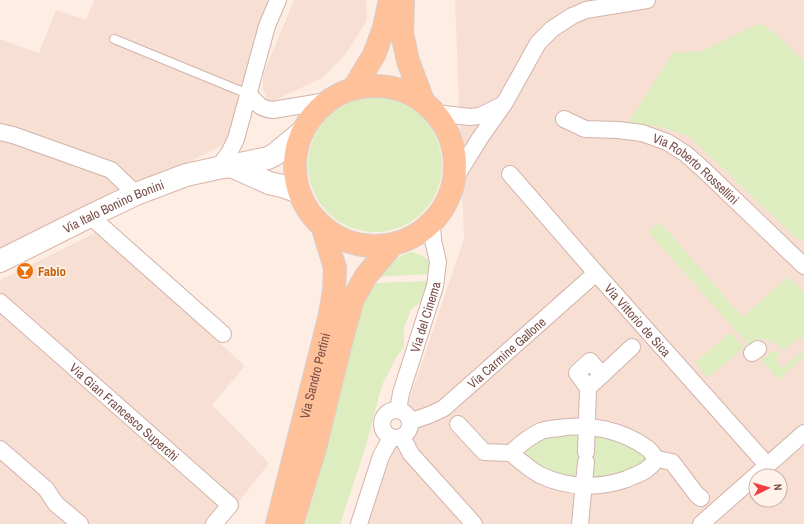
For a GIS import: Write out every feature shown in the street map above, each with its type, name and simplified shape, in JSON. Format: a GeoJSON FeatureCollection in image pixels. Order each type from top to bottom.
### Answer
{"type":"FeatureCollection","features":[{"type":"Feature","properties":{"kind":"main road"},"geometry":{"type":"LineString","coordinates":[[354,88],[374,55],[384,28],[390,0]]}},
{"type":"Feature","properties":{"kind":"main road"},"geometry":{"type":"LineString","coordinates":[[403,0],[402,33],[408,61],[429,107],[449,133],[455,156],[454,180],[446,203],[432,223],[413,237],[392,245],[368,246],[344,240],[323,228],[309,211],[299,192],[295,172],[296,151],[302,132],[313,115],[327,101],[340,93],[354,88],[378,85],[401,90],[429,107]]}},
{"type":"Feature","properties":{"kind":"main road","name":"Via Italo Bonino Bonini"},"geometry":{"type":"LineString","coordinates":[[0,261],[136,194],[186,176],[268,158],[274,155],[302,132]]}},
{"type":"Feature","properties":{"kind":"main road"},"geometry":{"type":"LineString","coordinates":[[225,167],[269,184],[282,186],[299,192]]}},
{"type":"Feature","properties":{"kind":"main road","name":"Via Sandro Pertini"},"geometry":{"type":"LineString","coordinates":[[277,524],[329,319],[334,291],[335,268],[323,228]]}},
{"type":"Feature","properties":{"kind":"main road","name":"Via Sandro Pertini"},"geometry":{"type":"LineString","coordinates":[[292,524],[315,448],[353,299],[366,276],[392,245]]}},
{"type":"Feature","properties":{"kind":"street"},"geometry":{"type":"LineString","coordinates":[[225,167],[229,153],[236,139],[267,26],[278,0]]}},
{"type":"Feature","properties":{"kind":"street"},"geometry":{"type":"LineString","coordinates":[[454,180],[480,138],[504,104],[538,43],[552,29],[572,16],[586,10],[647,0]]}},
{"type":"Feature","properties":{"kind":"street"},"geometry":{"type":"LineString","coordinates":[[248,94],[266,110],[327,101]]}},
{"type":"Feature","properties":{"kind":"street"},"geometry":{"type":"LineString","coordinates":[[429,107],[470,117],[480,116],[504,104]]}},
{"type":"Feature","properties":{"kind":"street","name":"Via Roberto Rossellini"},"geometry":{"type":"LineString","coordinates":[[564,119],[585,129],[618,130],[642,133],[667,142],[686,154],[803,262]]}},
{"type":"Feature","properties":{"kind":"street"},"geometry":{"type":"LineString","coordinates":[[0,132],[13,135],[111,170],[136,194]]}},
{"type":"Feature","properties":{"kind":"street","name":"Via Vittorio de Sica"},"geometry":{"type":"LineString","coordinates":[[510,174],[767,465]]}},
{"type":"Feature","properties":{"kind":"street"},"geometry":{"type":"LineString","coordinates":[[90,216],[223,334]]}},
{"type":"Feature","properties":{"kind":"street","name":"Via del Cinema"},"geometry":{"type":"LineString","coordinates":[[398,410],[401,393],[437,278],[438,262],[433,240],[432,223]]}},
{"type":"Feature","properties":{"kind":"street","name":"Via Carmine Gallone"},"geometry":{"type":"LineString","coordinates":[[410,421],[431,415],[444,408],[596,273]]}},
{"type":"Feature","properties":{"kind":"street","name":"Via Gian Francesco Superchi"},"geometry":{"type":"LineString","coordinates":[[0,302],[230,505],[214,524]]}},
{"type":"Feature","properties":{"kind":"street"},"geometry":{"type":"LineString","coordinates":[[580,524],[586,457],[588,388],[632,348]]}},
{"type":"Feature","properties":{"kind":"street"},"geometry":{"type":"LineString","coordinates":[[393,410],[398,410],[406,414],[410,421],[409,430],[406,434],[397,437],[387,435],[382,428],[383,419],[393,410]]}},
{"type":"Feature","properties":{"kind":"street"},"geometry":{"type":"LineString","coordinates":[[458,424],[484,452],[511,453],[523,464],[540,475],[576,486],[606,485],[620,481],[647,469],[657,459]]}},
{"type":"Feature","properties":{"kind":"street"},"geometry":{"type":"LineString","coordinates":[[511,453],[526,439],[542,431],[564,427],[586,426],[609,430],[629,437],[647,449],[657,459],[672,462],[697,495],[701,498]]}},
{"type":"Feature","properties":{"kind":"street"},"geometry":{"type":"LineString","coordinates":[[701,524],[804,433]]}},
{"type":"Feature","properties":{"kind":"street"},"geometry":{"type":"LineString","coordinates":[[359,524],[381,456],[397,437]]}},
{"type":"Feature","properties":{"kind":"street"},"geometry":{"type":"LineString","coordinates":[[397,437],[474,524]]}},
{"type":"Feature","properties":{"kind":"street"},"geometry":{"type":"LineString","coordinates":[[0,449],[46,489],[56,504],[80,524]]}},
{"type":"Feature","properties":{"kind":"lane"},"geometry":{"type":"LineString","coordinates":[[114,39],[248,94]]}},
{"type":"Feature","properties":{"kind":"shaded area"},"geometry":{"type":"Polygon","coordinates":[[[94,0],[273,0],[231,140],[186,164],[0,253],[0,39],[39,53],[56,10],[86,20],[94,0]]]}},
{"type":"Feature","properties":{"kind":"shaded area"},"geometry":{"type":"Polygon","coordinates":[[[294,0],[366,0],[367,20],[345,55],[322,78],[269,103],[263,90],[263,75],[294,0]]]}},
{"type":"Feature","properties":{"kind":"shaded area"},"geometry":{"type":"Polygon","coordinates":[[[455,0],[804,0],[804,524],[367,524],[464,239],[455,0]]]}},
{"type":"Feature","properties":{"kind":"shaded area"},"geometry":{"type":"Polygon","coordinates":[[[97,232],[245,366],[212,405],[269,463],[222,524],[0,524],[0,280],[97,232]]]}},
{"type":"Feature","properties":{"kind":"green space"},"geometry":{"type":"Polygon","coordinates":[[[761,24],[777,35],[804,61],[804,239],[802,241],[795,237],[688,136],[660,127],[628,123],[673,53],[702,51],[761,24]]]}},
{"type":"Feature","properties":{"kind":"green space"},"geometry":{"type":"Polygon","coordinates":[[[368,98],[382,98],[401,103],[423,117],[437,139],[441,152],[441,178],[437,191],[423,213],[401,227],[382,232],[368,232],[349,227],[327,213],[313,191],[308,172],[308,158],[313,139],[327,117],[349,103],[368,98]]]}},
{"type":"Feature","properties":{"kind":"green space"},"geometry":{"type":"Polygon","coordinates":[[[660,222],[742,317],[788,277],[804,292],[804,341],[800,337],[783,351],[780,346],[762,338],[755,343],[752,349],[648,232],[660,222]]]}},
{"type":"Feature","properties":{"kind":"green space"},"geometry":{"type":"Polygon","coordinates":[[[412,252],[424,257],[429,262],[429,274],[377,277],[397,258],[412,252]]]}},
{"type":"Feature","properties":{"kind":"green space"},"geometry":{"type":"Polygon","coordinates":[[[428,281],[420,303],[412,308],[404,327],[404,347],[397,356],[382,385],[365,449],[340,524],[305,524],[345,376],[358,310],[376,283],[428,281]]]}},
{"type":"Feature","properties":{"kind":"green space"},"geometry":{"type":"Polygon","coordinates":[[[731,332],[744,348],[707,378],[695,363],[731,332]]]}},
{"type":"Feature","properties":{"kind":"green space"},"geometry":{"type":"Polygon","coordinates":[[[776,351],[780,354],[775,359],[782,368],[803,351],[804,352],[804,356],[779,380],[755,353],[760,354],[761,357],[767,358],[769,352],[776,351]]]}},
{"type":"Feature","properties":{"kind":"green space"},"geometry":{"type":"Polygon","coordinates":[[[584,429],[577,455],[577,462],[581,465],[581,483],[529,464],[520,448],[534,439],[584,429]]]}},
{"type":"Feature","properties":{"kind":"green space"},"geometry":{"type":"Polygon","coordinates":[[[589,429],[640,446],[650,463],[586,484],[591,462],[594,458],[594,454],[591,450],[589,429]]]}},
{"type":"Feature","properties":{"kind":"place","name":"Fabio"},"geometry":{"type":"Point","coordinates":[25,271]}}]}
